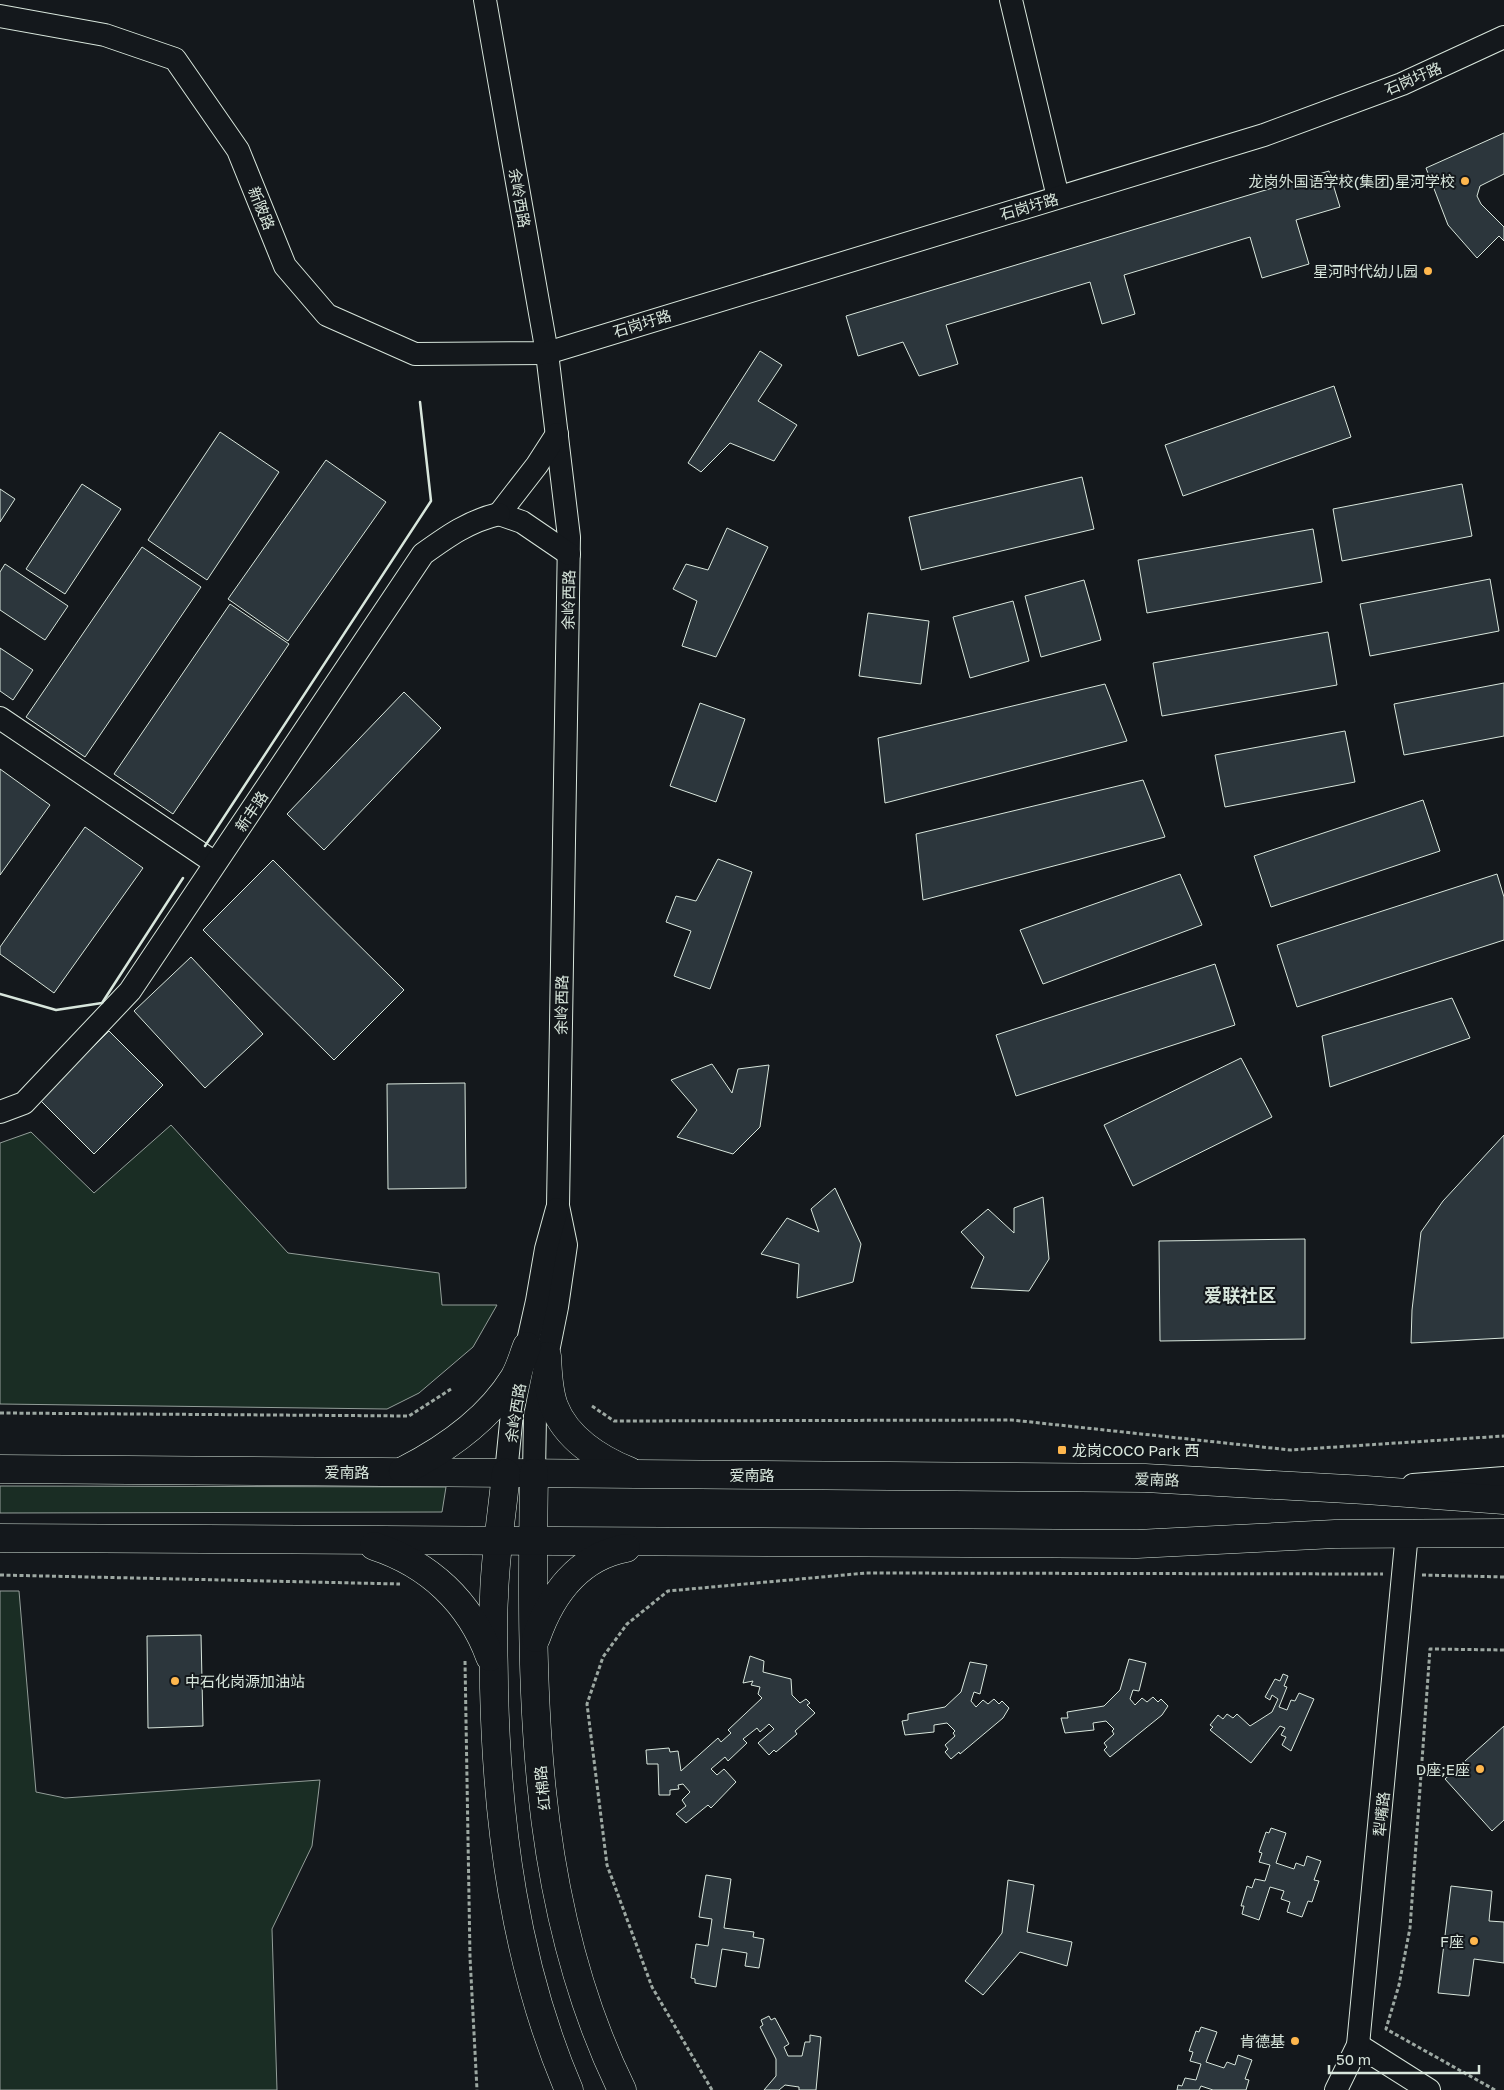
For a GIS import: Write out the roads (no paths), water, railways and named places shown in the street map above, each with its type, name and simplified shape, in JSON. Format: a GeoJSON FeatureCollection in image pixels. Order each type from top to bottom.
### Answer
{"type":"FeatureCollection","features":[{"type":"Feature","properties":{"kind":"main road"},"geometry":{"type":"LineString","coordinates":[[400,1472],[431,1456],[476,1423],[496,1402],[514,1377],[537,1351],[554,1408],[569,1430],[586,1448],[608,1463],[637,1474]]}},
{"type":"Feature","properties":{"kind":"main road","name":"爱南路"},"geometry":{"type":"LineString","coordinates":[[0,1469],[1145,1478],[1366,1490],[1504,1500]]}},
{"type":"Feature","properties":{"kind":"main road"},"geometry":{"type":"LineString","coordinates":[[506,1473],[494,1596],[494,1669],[500,1799],[509,1872],[521,1937],[540,2008],[569,2090]]}},
{"type":"Feature","properties":{"kind":"main road","name":"红棉路"},"geometry":{"type":"LineString","coordinates":[[534,1474],[532,1649],[541,1789],[552,1872],[572,1958],[591,2017],[622,2090]]}},
{"type":"Feature","properties":{"kind":"main road"},"geometry":{"type":"LineString","coordinates":[[0,1538],[1138,1544],[1334,1534],[1504,1533]]}},
{"type":"Feature","properties":{"kind":"main road"},"geometry":{"type":"LineString","coordinates":[[356,1540],[395,1553],[423,1569],[445,1586],[465,1609],[482,1636],[494,1669]]}},
{"type":"Feature","properties":{"kind":"main road"},"geometry":{"type":"LineString","coordinates":[[532,1649],[543,1618],[572,1574],[595,1558],[621,1549],[658,1542]]}},
{"type":"Feature","properties":{"kind":"street","name":"余岭西路"},"geometry":{"type":"LineString","coordinates":[[485,0],[547,352],[569,538],[558,1206],[546,1249],[537,1351],[534,1474]]}},
{"type":"Feature","properties":{"kind":"street"},"geometry":{"type":"LineString","coordinates":[[1010,0],[1058,197]]}},
{"type":"Feature","properties":{"kind":"street","name":"新陂路"},"geometry":{"type":"LineString","coordinates":[[0,16],[104,35],[175,59],[238,150],[285,266],[327,315],[415,354],[547,352]]}},
{"type":"Feature","properties":{"kind":"street","name":"石岗圩路"},"geometry":{"type":"LineString","coordinates":[[547,352],[1264,135],[1402,84],[1504,37]]}},
{"type":"Feature","properties":{"kind":"street"},"geometry":{"type":"LineString","coordinates":[[557,434],[499,514],[530,527],[569,554]]}},
{"type":"Feature","properties":{"kind":"street","name":"新丰路"},"geometry":{"type":"LineString","coordinates":[[0,1112],[24,1103],[130,991],[423,554],[453,532],[478,519],[499,514]]}},
{"type":"Feature","properties":{"kind":"street"},"geometry":{"type":"LineString","coordinates":[[0,718],[215,864]]}},
{"type":"Feature","properties":{"kind":"street","name":"余岭西路"},"geometry":{"type":"LineString","coordinates":[[506,1473],[512,1413],[537,1351]]}},
{"type":"Feature","properties":{"kind":"street"},"geometry":{"type":"LineString","coordinates":[[1366,1490],[1504,1478]]}},
{"type":"Feature","properties":{"kind":"street","name":"犁嘴路"},"geometry":{"type":"LineString","coordinates":[[1336,2090],[1358,2045],[1407,1533]]}},
{"type":"Feature","properties":{"kind":"street"},"geometry":{"type":"LineString","coordinates":[[1473,1533],[1504,1540]]}},
{"type":"Feature","properties":{"kind":"street"},"geometry":{"type":"LineString","coordinates":[[1358,2045],[1429,2090]]}},
{"type":"Feature","properties":{"kind":"place","name":"龙岗外国语学校(集团)星河学校"},"geometry":{"type":"Point","coordinates":[1465,181]}},
{"type":"Feature","properties":{"kind":"place","name":"星河时代幼儿园"},"geometry":{"type":"Point","coordinates":[1428,271]}},
{"type":"Feature","properties":{"kind":"place","name":"龙岗COCO Park 西"},"geometry":{"type":"Point","coordinates":[1062,1450]}},
{"type":"Feature","properties":{"kind":"place","name":"中石化岗源加油站"},"geometry":{"type":"Point","coordinates":[175,1681]}},
{"type":"Feature","properties":{"kind":"place","name":"D座;E座"},"geometry":{"type":"Point","coordinates":[1480,1769]}},
{"type":"Feature","properties":{"kind":"place","name":"F座"},"geometry":{"type":"Point","coordinates":[1474,1941]}},
{"type":"Feature","properties":{"kind":"place","name":"肯德基"},"geometry":{"type":"Point","coordinates":[1295,2041]}},
{"type":"Feature","properties":{"kind":"district","name":"爱联社区"},"geometry":{"type":"Point","coordinates":[1240,1295]}}]}
